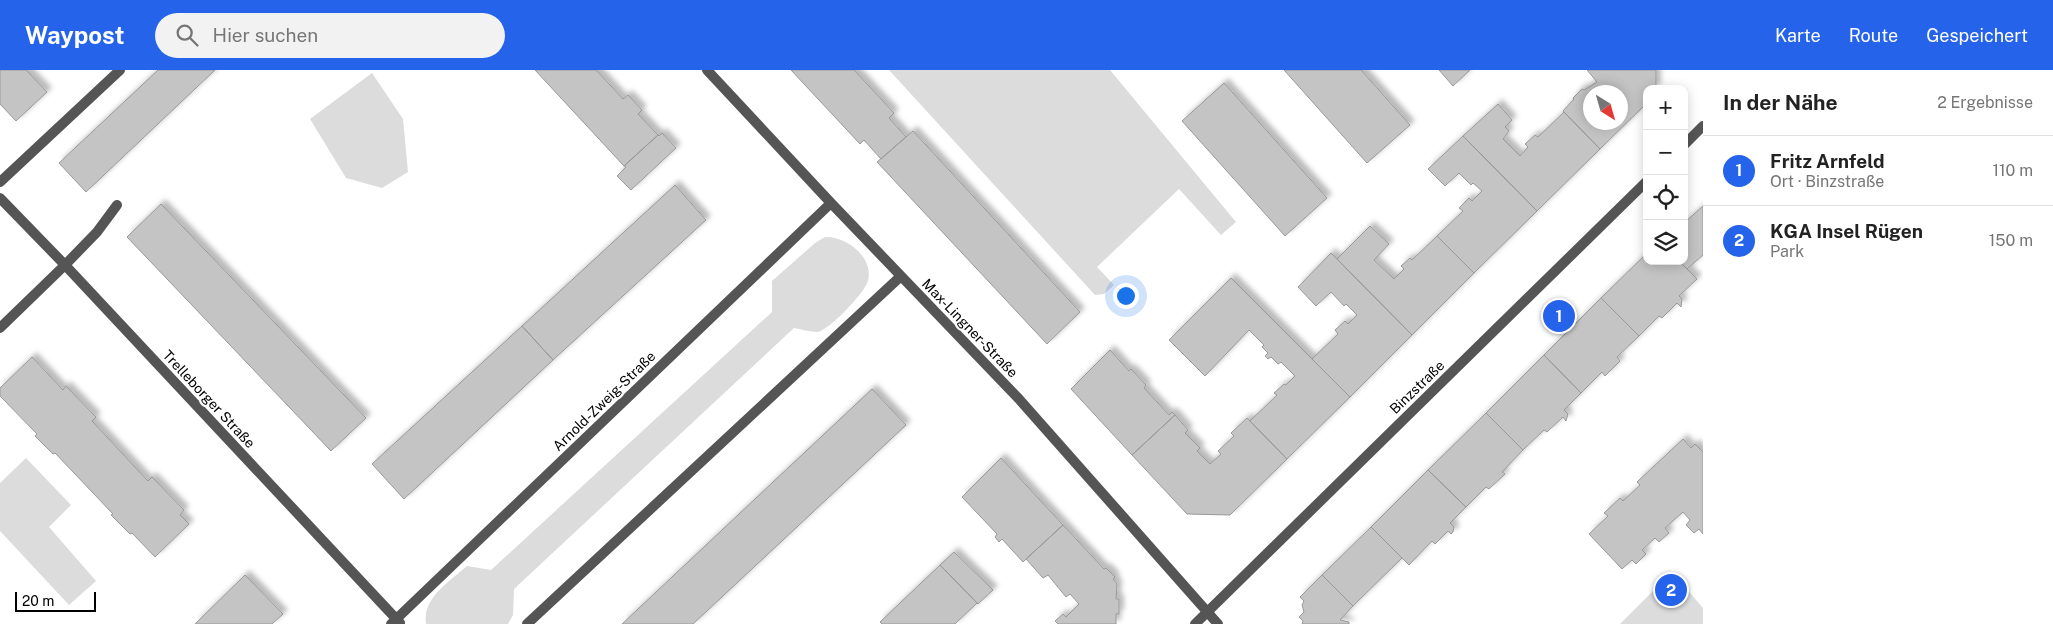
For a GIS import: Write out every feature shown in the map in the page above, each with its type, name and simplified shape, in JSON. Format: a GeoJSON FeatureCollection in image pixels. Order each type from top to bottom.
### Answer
{"type":"FeatureCollection","features":[{"type":"Feature","properties":{"kind":"street"},"geometry":{"type":"LineString","coordinates":[[0,182],[120,70]]}},
{"type":"Feature","properties":{"kind":"street","name":"Max-Lingner-Straße"},"geometry":{"type":"LineString","coordinates":[[707,70],[831,203],[1019,399],[1207,612]]}},
{"type":"Feature","properties":{"kind":"street"},"geometry":{"type":"LineString","coordinates":[[1688,141],[1703,126]]}},
{"type":"Feature","properties":{"kind":"street","name":"Binzstraße"},"geometry":{"type":"LineString","coordinates":[[1195,624],[1643,185]]}},
{"type":"Feature","properties":{"kind":"street","name":"Trelleborger Straße"},"geometry":{"type":"LineString","coordinates":[[0,198],[65,265],[396,622]]}},
{"type":"Feature","properties":{"kind":"street","name":"Arnold-Zweig-Straße"},"geometry":{"type":"LineString","coordinates":[[396,622],[831,203]]}},
{"type":"Feature","properties":{"kind":"street"},"geometry":{"type":"LineString","coordinates":[[0,328],[97,232],[117,206]]}},
{"type":"Feature","properties":{"kind":"street"},"geometry":{"type":"LineString","coordinates":[[527,624],[901,276]]}},
{"type":"Feature","properties":{"kind":"street"},"geometry":{"type":"LineString","coordinates":[[1207,612],[1218,624]]}},
{"type":"Feature","properties":{"kind":"shaded area"},"geometry":{"type":"Polygon","coordinates":[[[889,70],[1110,70],[1236,222],[1221,235],[1179,189],[1097,267],[1114,285],[1104,294],[1095,295],[889,70]]]}},
{"type":"Feature","properties":{"kind":"shaded area"},"geometry":{"type":"Polygon","coordinates":[[[372,73],[403,119],[408,172],[382,188],[346,178],[310,119],[372,73]]]}},
{"type":"Feature","properties":{"kind":"shaded area"},"geometry":{"type":"Polygon","coordinates":[[[825,237],[841,240],[857,250],[863,256],[869,272],[868,281],[865,286],[854,302],[838,318],[823,330],[817,332],[794,328],[514,589],[513,615],[508,624],[426,624],[428,606],[438,591],[467,566],[491,570],[772,312],[772,281],[815,243],[825,237]]]}},
{"type":"Feature","properties":{"kind":"shaded area"},"geometry":{"type":"Polygon","coordinates":[[[26,458],[71,505],[49,527],[96,581],[69,605],[0,531],[0,483],[26,458]]]}},
{"type":"Feature","properties":{"kind":"shaded area"},"geometry":{"type":"Polygon","coordinates":[[[1672,572],[1703,608],[1703,624],[1620,624],[1672,572]]]}},
{"type":"Feature","properties":{"kind":"building"},"geometry":{"type":"Polygon","coordinates":[[[0,70],[26,70],[47,92],[16,121],[0,104],[0,70]]]}},
{"type":"Feature","properties":{"kind":"building"},"geometry":{"type":"Polygon","coordinates":[[[158,70],[215,70],[86,192],[59,163],[158,70]]]}},
{"type":"Feature","properties":{"kind":"building"},"geometry":{"type":"Polygon","coordinates":[[[535,70],[596,70],[623,99],[628,95],[642,110],[638,114],[658,135],[624,166],[535,70]]]}},
{"type":"Feature","properties":{"kind":"building"},"geometry":{"type":"Polygon","coordinates":[[[791,70],[854,70],[894,113],[889,118],[906,137],[881,159],[864,140],[860,144],[791,70]]]}},
{"type":"Feature","properties":{"kind":"building"},"geometry":{"type":"Polygon","coordinates":[[[1284,70],[1361,70],[1410,125],[1367,163],[1284,70]]]}},
{"type":"Feature","properties":{"kind":"building"},"geometry":{"type":"Polygon","coordinates":[[[1439,70],[1470,70],[1453,86],[1439,70]]]}},
{"type":"Feature","properties":{"kind":"building"},"geometry":{"type":"Polygon","coordinates":[[[1587,70],[1656,70],[1656,85],[1643,85],[1643,107],[1628,122],[1628,85],[1592,85],[1597,82],[1587,70]]]}},
{"type":"Feature","properties":{"kind":"building"},"geometry":{"type":"Polygon","coordinates":[[[1224,83],[1327,198],[1285,236],[1182,121],[1224,83]]]}},
{"type":"Feature","properties":{"kind":"building"},"geometry":{"type":"Polygon","coordinates":[[[1582,89],[1583,130],[1619,130],[1600,149],[1563,111],[1582,89]]]}},
{"type":"Feature","properties":{"kind":"building"},"geometry":{"type":"Polygon","coordinates":[[[1498,104],[1512,120],[1505,127],[1509,131],[1503,139],[1520,156],[1528,147],[1525,144],[1535,135],[1538,137],[1564,112],[1600,149],[1537,211],[1463,136],[1498,104]]]}},
{"type":"Feature","properties":{"kind":"building"},"geometry":{"type":"Polygon","coordinates":[[[913,131],[1080,312],[1047,344],[877,162],[913,131]]]}},
{"type":"Feature","properties":{"kind":"building"},"geometry":{"type":"Polygon","coordinates":[[[662,133],[676,148],[631,190],[617,176],[626,167],[624,166],[662,133]]]}},
{"type":"Feature","properties":{"kind":"building"},"geometry":{"type":"Polygon","coordinates":[[[1463,136],[1537,211],[1474,273],[1437,236],[1463,211],[1459,208],[1469,198],[1472,201],[1482,191],[1473,183],[1471,185],[1459,173],[1445,186],[1428,169],[1463,136]]]}},
{"type":"Feature","properties":{"kind":"building"},"geometry":{"type":"Polygon","coordinates":[[[675,185],[706,220],[553,360],[522,326],[675,185]]]}},
{"type":"Feature","properties":{"kind":"building"},"geometry":{"type":"Polygon","coordinates":[[[161,204],[366,418],[331,451],[127,237],[161,204]]]}},
{"type":"Feature","properties":{"kind":"building"},"geometry":{"type":"Polygon","coordinates":[[[1703,206],[1703,255],[1687,269],[1683,265],[1688,265],[1688,219],[1703,206]]]}},
{"type":"Feature","properties":{"kind":"building"},"geometry":{"type":"Polygon","coordinates":[[[1370,226],[1389,244],[1374,260],[1394,279],[1404,269],[1401,266],[1410,258],[1412,260],[1437,236],[1474,273],[1412,335],[1337,259],[1370,226]]]}},
{"type":"Feature","properties":{"kind":"building"},"geometry":{"type":"Polygon","coordinates":[[[1331,253],[1412,335],[1350,397],[1312,359],[1338,334],[1335,330],[1345,321],[1348,324],[1357,315],[1346,304],[1344,306],[1331,292],[1316,306],[1298,287],[1331,253]]]}},
{"type":"Feature","properties":{"kind":"building"},"geometry":{"type":"Polygon","coordinates":[[[1643,257],[1643,265],[1683,265],[1697,279],[1679,296],[1682,299],[1681,307],[1677,303],[1662,318],[1659,316],[1639,336],[1601,298],[1643,257]]]}},
{"type":"Feature","properties":{"kind":"building"},"geometry":{"type":"Polygon","coordinates":[[[1231,278],[1350,397],[1287,459],[1250,421],[1277,395],[1274,393],[1295,376],[1281,362],[1278,364],[1271,357],[1268,359],[1265,356],[1268,353],[1262,347],[1264,345],[1249,330],[1205,376],[1169,340],[1231,278]]]}},
{"type":"Feature","properties":{"kind":"building"},"geometry":{"type":"Polygon","coordinates":[[[1601,298],[1639,336],[1617,357],[1620,361],[1605,376],[1602,372],[1581,393],[1544,355],[1601,298]]]}},
{"type":"Feature","properties":{"kind":"building"},"geometry":{"type":"Polygon","coordinates":[[[522,326],[553,360],[404,499],[372,464],[522,326]]]}},
{"type":"Feature","properties":{"kind":"building"},"geometry":{"type":"Polygon","coordinates":[[[1110,350],[1129,371],[1131,369],[1146,385],[1144,388],[1169,415],[1172,412],[1175,415],[1132,455],[1071,389],[1110,350]]]}},
{"type":"Feature","properties":{"kind":"building"},"geometry":{"type":"Polygon","coordinates":[[[1544,355],[1581,393],[1564,410],[1568,414],[1566,421],[1563,417],[1547,432],[1544,430],[1523,450],[1486,413],[1544,355]]]}},
{"type":"Feature","properties":{"kind":"building"},"geometry":{"type":"Polygon","coordinates":[[[32,357],[63,390],[66,386],[96,417],[92,421],[148,481],[152,477],[184,510],[180,515],[189,524],[155,557],[111,515],[113,514],[55,453],[53,454],[35,436],[37,434],[0,396],[0,388],[32,357]]]}},
{"type":"Feature","properties":{"kind":"building"},"geometry":{"type":"Polygon","coordinates":[[[872,389],[906,425],[693,624],[622,624],[872,389]]]}},
{"type":"Feature","properties":{"kind":"building"},"geometry":{"type":"Polygon","coordinates":[[[1486,413],[1523,450],[1502,472],[1505,474],[1489,489],[1486,487],[1466,507],[1428,470],[1486,413]]]}},
{"type":"Feature","properties":{"kind":"building"},"geometry":{"type":"Polygon","coordinates":[[[1175,415],[1188,430],[1185,433],[1200,448],[1197,451],[1210,464],[1221,454],[1218,451],[1234,436],[1231,433],[1247,418],[1287,459],[1230,515],[1187,514],[1132,455],[1175,415]]]}},
{"type":"Feature","properties":{"kind":"building"},"geometry":{"type":"Polygon","coordinates":[[[1683,439],[1691,448],[1695,444],[1703,452],[1703,534],[1699,529],[1694,533],[1686,525],[1690,520],[1683,512],[1665,528],[1669,533],[1659,542],[1655,538],[1642,550],[1646,554],[1636,564],[1632,560],[1622,569],[1589,534],[1608,516],[1604,513],[1620,498],[1623,501],[1640,485],[1637,482],[1683,439]]]}},
{"type":"Feature","properties":{"kind":"building"},"geometry":{"type":"Polygon","coordinates":[[[1001,458],[1063,525],[1023,562],[1002,539],[999,542],[995,537],[997,534],[962,497],[1001,458]]]}},
{"type":"Feature","properties":{"kind":"building"},"geometry":{"type":"Polygon","coordinates":[[[1428,470],[1466,507],[1450,523],[1454,527],[1453,532],[1451,534],[1448,531],[1435,544],[1432,541],[1409,565],[1371,527],[1428,470]]]}},
{"type":"Feature","properties":{"kind":"building"},"geometry":{"type":"Polygon","coordinates":[[[1063,525],[1104,569],[1106,568],[1115,577],[1113,579],[1117,584],[1116,599],[1119,599],[1119,614],[1116,614],[1116,624],[1058,624],[1055,621],[1063,614],[1066,617],[1079,604],[1070,594],[1066,597],[1048,575],[1043,578],[1026,559],[1063,525]]]}},
{"type":"Feature","properties":{"kind":"building"},"geometry":{"type":"Polygon","coordinates":[[[1371,527],[1402,558],[1353,606],[1322,575],[1371,527]]]}},
{"type":"Feature","properties":{"kind":"building"},"geometry":{"type":"Polygon","coordinates":[[[954,552],[993,590],[978,604],[940,565],[954,552]]]}},
{"type":"Feature","properties":{"kind":"building"},"geometry":{"type":"Polygon","coordinates":[[[940,565],[977,603],[955,624],[882,624],[880,622],[940,565]]]}},
{"type":"Feature","properties":{"kind":"building"},"geometry":{"type":"Polygon","coordinates":[[[245,575],[283,614],[272,624],[195,624],[245,575]]]}},
{"type":"Feature","properties":{"kind":"building"},"geometry":{"type":"Polygon","coordinates":[[[1322,575],[1353,606],[1340,620],[1349,622],[1349,624],[1302,624],[1303,621],[1299,617],[1304,612],[1302,605],[1304,601],[1300,597],[1322,575]]]}},
{"type":"Feature","properties":{"kind":"place","name":"Fritz Arnfeld"},"geometry":{"type":"Point","coordinates":[1559,316]}},
{"type":"Feature","properties":{"kind":"place","name":"KGA Insel Rügen"},"geometry":{"type":"Point","coordinates":[1671,590]}}]}
